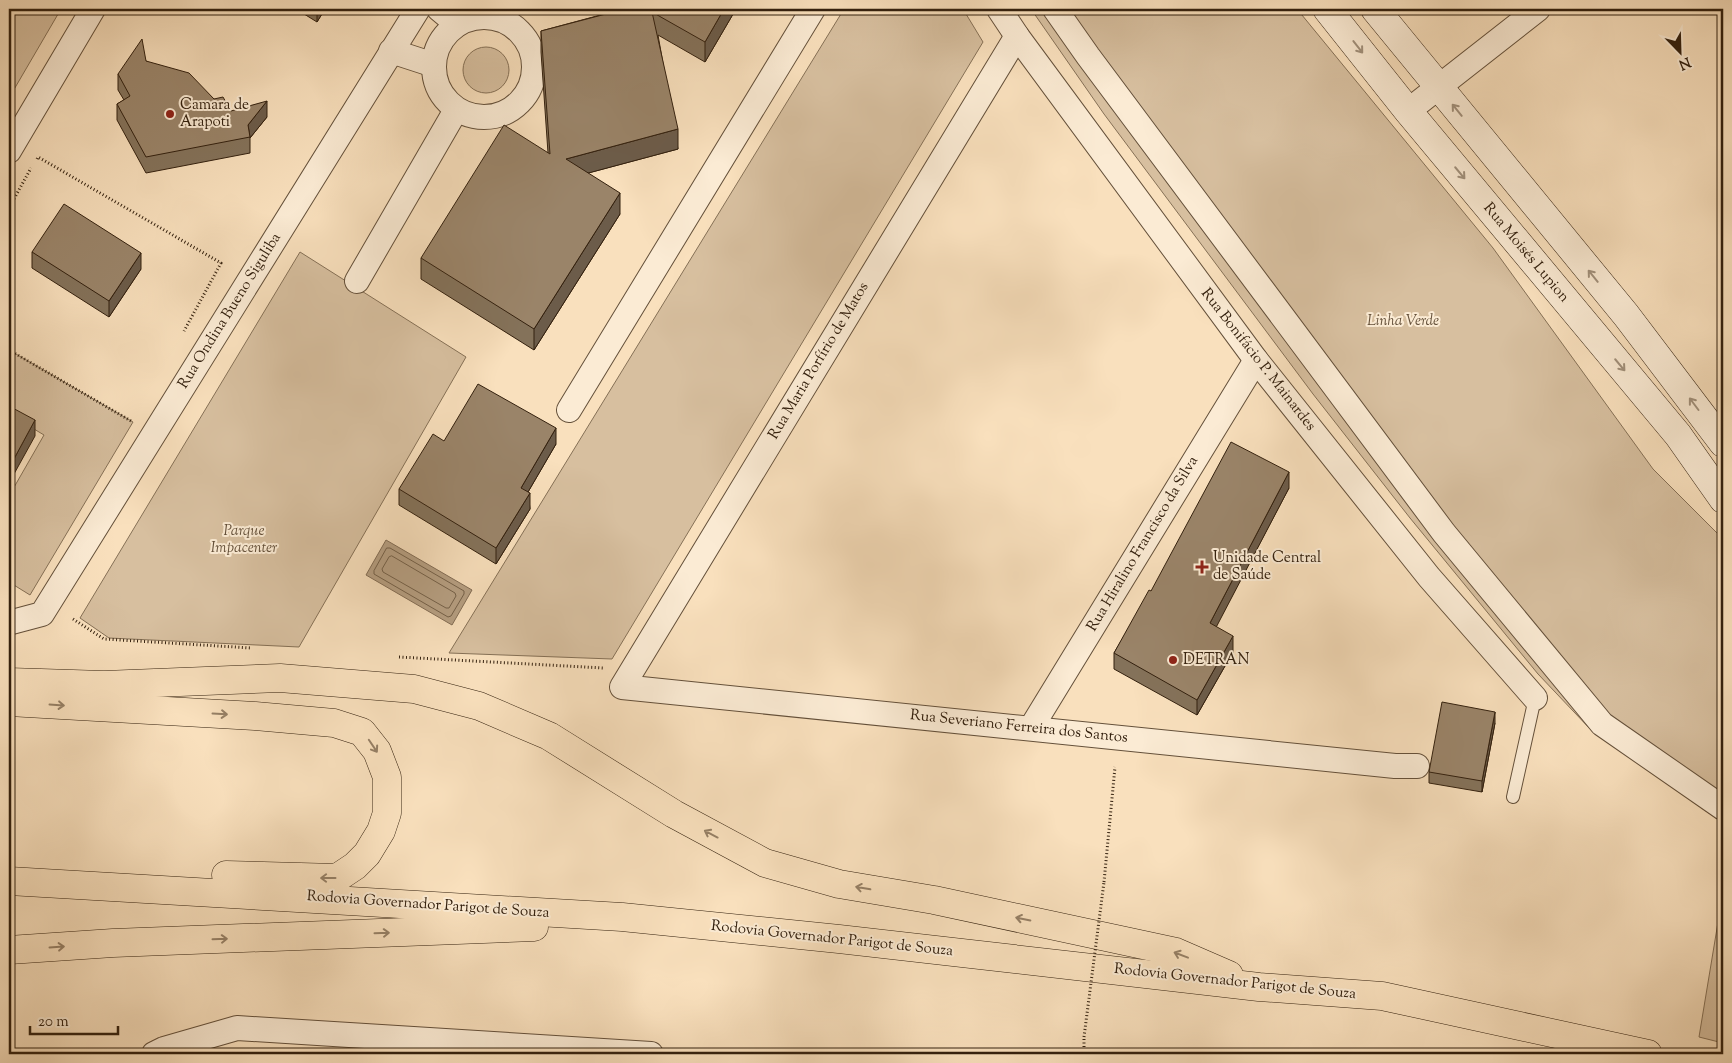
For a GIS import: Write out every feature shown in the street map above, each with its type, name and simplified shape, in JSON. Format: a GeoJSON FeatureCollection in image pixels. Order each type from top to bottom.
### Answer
{"type":"FeatureCollection","features":[{"type":"Feature","properties":{"kind":"main road"},"geometry":{"type":"LineString","coordinates":[[9,682],[104,685],[280,678],[414,689],[479,706],[549,736],[674,814],[765,863],[839,884],[934,900],[1176,952],[1258,987]]}},
{"type":"Feature","properties":{"kind":"main road"},"geometry":{"type":"LineString","coordinates":[[9,702],[255,716],[334,723],[362,732],[377,751],[387,778],[387,813],[381,831],[367,854],[355,866],[337,878],[9,870]]}},
{"type":"Feature","properties":{"kind":"main road","name":"Rodovia Governador Parigot de Souza"},"geometry":{"type":"LineString","coordinates":[[9,881],[622,918],[859,942],[1258,987],[1382,996],[1648,1054]]}},
{"type":"Feature","properties":{"kind":"main road"},"geometry":{"type":"LineString","coordinates":[[9,950],[113,943],[535,927],[622,918]]}},
{"type":"Feature","properties":{"kind":"street"},"geometry":{"type":"LineString","coordinates":[[9,150],[93,9]]}},
{"type":"Feature","properties":{"kind":"street","name":"Rua Ondina Bueno Siguliba"},"geometry":{"type":"LineString","coordinates":[[9,620],[12,622],[42,614],[390,51],[418,9]]}},
{"type":"Feature","properties":{"kind":"street"},"geometry":{"type":"LineString","coordinates":[[439,9],[457,24]]}},
{"type":"Feature","properties":{"kind":"street"},"geometry":{"type":"LineString","coordinates":[[569,410],[813,9]]}},
{"type":"Feature","properties":{"kind":"street","name":"Rua Bonifácio P. Mainardes"},"geometry":{"type":"LineString","coordinates":[[1000,9],[1017,36],[1256,360],[1429,577],[1535,698]]}},
{"type":"Feature","properties":{"kind":"street"},"geometry":{"type":"LineString","coordinates":[[1055,9],[1088,56],[1444,533],[1602,724],[1723,808]]}},
{"type":"Feature","properties":{"kind":"street","name":"Rua Moisés Lupion"},"geometry":{"type":"LineString","coordinates":[[1327,9],[1408,111],[1678,435],[1723,499]]}},
{"type":"Feature","properties":{"kind":"street"},"geometry":{"type":"LineString","coordinates":[[1375,9],[1626,316],[1723,443]]}},
{"type":"Feature","properties":{"kind":"street"},"geometry":{"type":"LineString","coordinates":[[1408,111],[1538,9]]}},
{"type":"Feature","properties":{"kind":"street"},"geometry":{"type":"LineString","coordinates":[[484,16],[499,19],[513,17],[531,50],[534,66],[532,81],[524,96],[513,108],[498,114],[482,116],[456,110],[442,94],[436,80],[434,65],[437,50],[444,37],[457,24],[468,19],[484,16]]}},
{"type":"Feature","properties":{"kind":"street","name":"Rua Maria Porfírio de Matos"},"geometry":{"type":"LineString","coordinates":[[622,686],[1017,36]]}},
{"type":"Feature","properties":{"kind":"street"},"geometry":{"type":"LineString","coordinates":[[390,51],[434,65]]}},
{"type":"Feature","properties":{"kind":"street"},"geometry":{"type":"LineString","coordinates":[[357,281],[456,110]]}},
{"type":"Feature","properties":{"kind":"street"},"geometry":{"type":"LineString","coordinates":[[1598,339],[1626,316]]}},
{"type":"Feature","properties":{"kind":"street","name":"Rua Hiralino Francisco da Silva"},"geometry":{"type":"LineString","coordinates":[[1031,728],[1256,360]]}},
{"type":"Feature","properties":{"kind":"street","name":"Rua Severiano Ferreira dos Santos"},"geometry":{"type":"LineString","coordinates":[[622,686],[1395,766],[1417,766]]}},
{"type":"Feature","properties":{"kind":"street"},"geometry":{"type":"LineString","coordinates":[[154,1054],[164,1049],[236,1028],[651,1054]]}},
{"type":"Feature","properties":{"kind":"lane"},"geometry":{"type":"LineString","coordinates":[[1513,797],[1535,698]]}},
{"type":"Feature","properties":{"kind":"path"},"geometry":{"type":"LineString","coordinates":[[9,208],[38,157],[221,264],[179,339]]}},
{"type":"Feature","properties":{"kind":"path"},"geometry":{"type":"LineString","coordinates":[[9,350],[133,422]]}},
{"type":"Feature","properties":{"kind":"path"},"geometry":{"type":"LineString","coordinates":[[1084,1054],[1084,1037],[1104,882],[1115,767]]}},
{"type":"Feature","properties":{"kind":"green space"},"geometry":{"type":"Polygon","coordinates":[[[9,9],[61,9],[9,98],[9,9]]]}},
{"type":"Feature","properties":{"kind":"green space"},"geometry":{"type":"Polygon","coordinates":[[[844,9],[963,9],[983,42],[612,659],[449,653],[844,9]]]}},
{"type":"Feature","properties":{"kind":"green space","name":"Linha Verde"},"geometry":{"type":"Polygon","coordinates":[[[1031,9],[1297,9],[1493,248],[1653,469],[1723,539],[1723,823],[1592,731],[1538,674],[1410,518],[1313,394],[1104,114],[1031,9]]]}},
{"type":"Feature","properties":{"kind":"green space"},"geometry":{"type":"Polygon","coordinates":[[[486,47],[499,51],[505,57],[509,70],[505,83],[499,89],[486,93],[473,89],[467,83],[463,70],[467,57],[473,51],[486,47]]]}},
{"type":"Feature","properties":{"kind":"green space","name":"Parque Impacenter"},"geometry":{"type":"Polygon","coordinates":[[[300,252],[466,357],[299,647],[109,638],[80,618],[300,252]]]}},
{"type":"Feature","properties":{"kind":"green space"},"geometry":{"type":"Polygon","coordinates":[[[9,350],[133,422],[30,595],[9,582],[9,496],[44,435],[9,414],[9,350]]]}},
{"type":"Feature","properties":{"kind":"green space"},"geometry":{"type":"Polygon","coordinates":[[[1723,892],[1723,1043],[1699,1037],[1723,892]]]}},
{"type":"Feature","properties":{"kind":"water"},"geometry":{"type":"Polygon","coordinates":[[[386,540],[472,590],[452,625],[366,575],[386,540]]]}},
{"type":"Feature","properties":{"kind":"building"},"geometry":{"type":"Polygon","coordinates":[[[625,9],[724,9],[705,42],[652,12],[678,129],[566,159],[620,193],[534,329],[421,258],[504,125],[550,154],[541,31],[625,9]]]}},
{"type":"Feature","properties":{"kind":"building","name":"Camara de Arapoti"},"geometry":{"type":"Polygon","coordinates":[[[142,39],[146,61],[189,73],[214,99],[223,97],[231,111],[267,101],[248,125],[250,137],[146,157],[117,104],[130,96],[118,74],[142,39]]]}},
{"type":"Feature","properties":{"kind":"building"},"geometry":{"type":"Polygon","coordinates":[[[64,204],[141,253],[109,301],[32,252],[64,204]]]}},
{"type":"Feature","properties":{"kind":"building"},"geometry":{"type":"Polygon","coordinates":[[[478,384],[556,428],[521,488],[530,493],[496,548],[399,489],[433,434],[444,441],[478,384]]]}},
{"type":"Feature","properties":{"kind":"building"},"geometry":{"type":"Polygon","coordinates":[[[9,406],[35,420],[9,468],[9,406]]]}},
{"type":"Feature","properties":{"kind":"building"},"geometry":{"type":"Polygon","coordinates":[[[1231,442],[1289,472],[1210,623],[1233,636],[1197,700],[1114,653],[1149,590],[1151,591],[1231,442]]]}},
{"type":"Feature","properties":{"kind":"building"},"geometry":{"type":"Polygon","coordinates":[[[1442,702],[1495,712],[1482,781],[1429,772],[1442,702]]]}},
{"type":"Feature","properties":{"kind":"place","name":"Camara de Arapoti"},"geometry":{"type":"Point","coordinates":[170,114]}},
{"type":"Feature","properties":{"kind":"place","name":"Unidade Central de Saúde"},"geometry":{"type":"Point","coordinates":[1202,567]}},
{"type":"Feature","properties":{"kind":"place","name":"DETRAN"},"geometry":{"type":"Point","coordinates":[1173,660]}}]}
